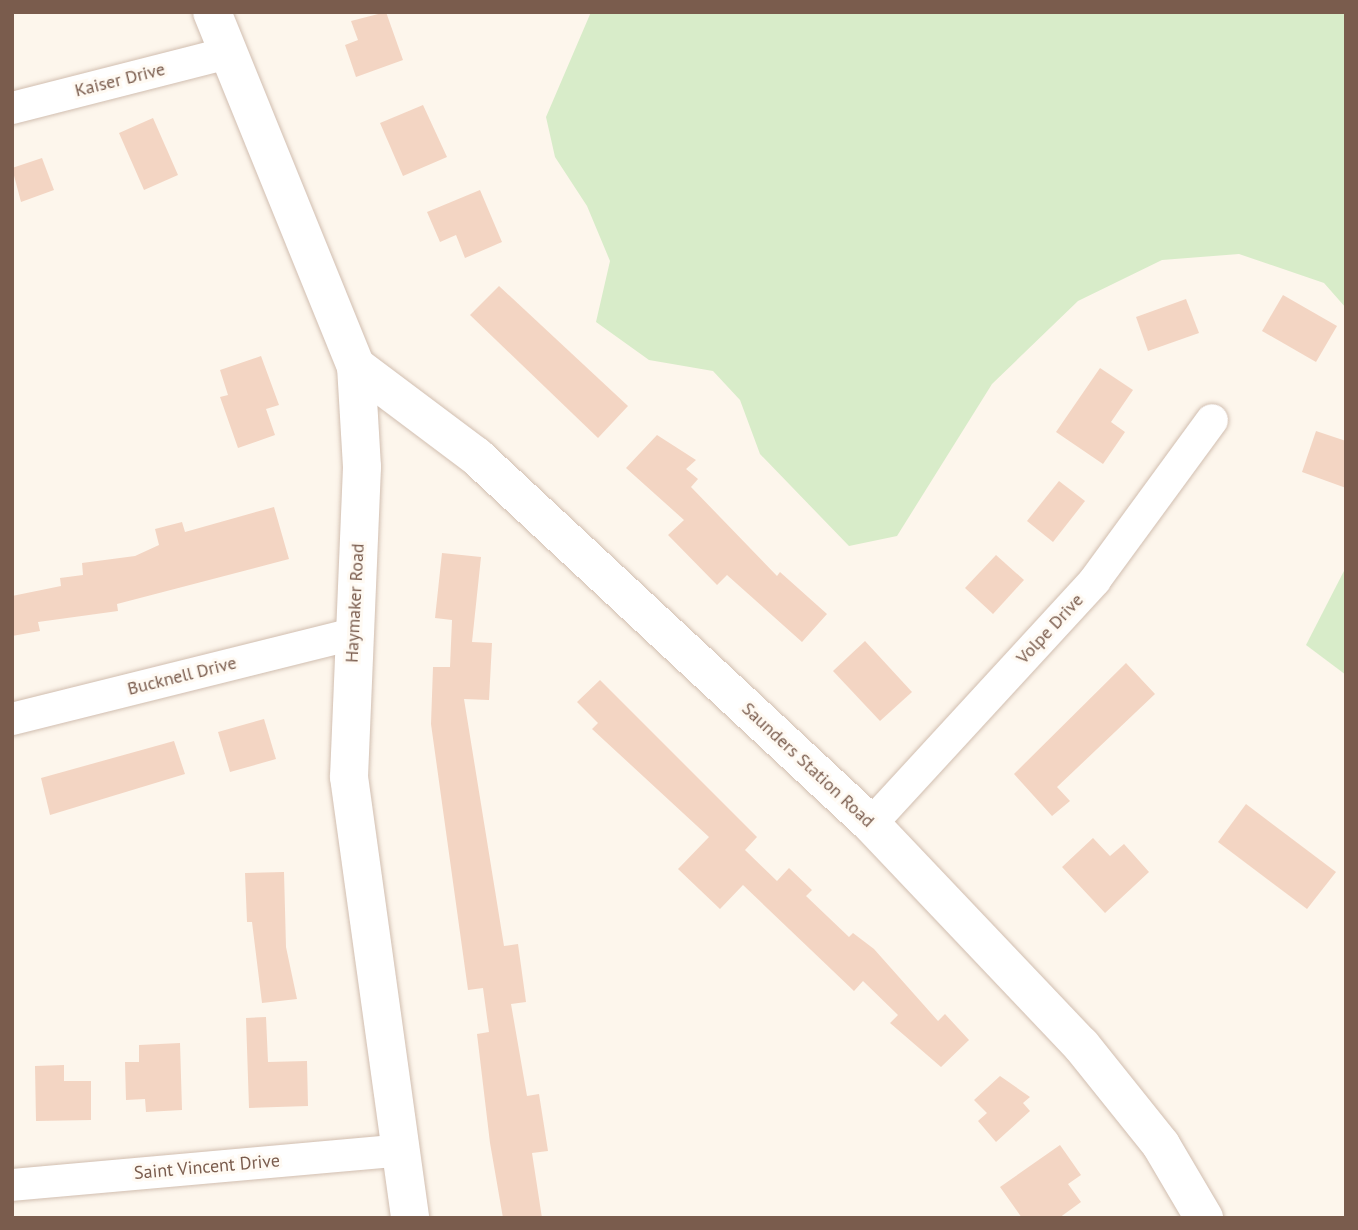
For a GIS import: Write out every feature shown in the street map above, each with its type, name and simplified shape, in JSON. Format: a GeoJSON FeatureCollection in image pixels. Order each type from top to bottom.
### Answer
{"type":"FeatureCollection","features":[{"type":"Feature","properties":{"kind":"main road","name":"Haymaker Road"},"geometry":{"type":"LineString","coordinates":[[212,12],[356,366],[362,467],[352,634],[349,777],[410,1218]]}},
{"type":"Feature","properties":{"kind":"main road","name":"Saunders Station Road"},"geometry":{"type":"LineString","coordinates":[[356,366],[476,456],[872,824],[1081,1045],[1161,1145],[1204,1218]]}},
{"type":"Feature","properties":{"kind":"street","name":"Kaiser Drive"},"geometry":{"type":"LineString","coordinates":[[12,108],[228,53]]}},
{"type":"Feature","properties":{"kind":"street","name":"Volpe Drive"},"geometry":{"type":"LineString","coordinates":[[872,824],[1095,580],[1212,419]]}},
{"type":"Feature","properties":{"kind":"street","name":"Bucknell Drive"},"geometry":{"type":"LineString","coordinates":[[12,719],[352,634]]}},
{"type":"Feature","properties":{"kind":"street","name":"Saint Vincent Drive"},"geometry":{"type":"LineString","coordinates":[[12,1185],[402,1150]]}},
{"type":"Feature","properties":{"kind":"green space"},"geometry":{"type":"Polygon","coordinates":[[[591,12],[1346,12],[1346,308],[1324,283],[1239,254],[1162,260],[1078,301],[992,384],[897,536],[849,546],[760,454],[740,400],[713,371],[649,360],[596,322],[610,261],[587,206],[555,157],[546,117],[591,12]]]}},
{"type":"Feature","properties":{"kind":"green space"},"geometry":{"type":"Polygon","coordinates":[[[1346,567],[1346,675],[1306,645],[1346,567]]]}},
{"type":"Feature","properties":{"kind":"building"},"geometry":{"type":"Polygon","coordinates":[[[386,12],[403,60],[356,77],[345,45],[358,40],[351,21],[386,12]]]}},
{"type":"Feature","properties":{"kind":"building"},"geometry":{"type":"Polygon","coordinates":[[[423,105],[447,157],[403,176],[380,123],[423,105]]]}},
{"type":"Feature","properties":{"kind":"building"},"geometry":{"type":"Polygon","coordinates":[[[153,118],[178,175],[144,190],[119,133],[153,118]]]}},
{"type":"Feature","properties":{"kind":"building"},"geometry":{"type":"Polygon","coordinates":[[[42,158],[54,190],[21,202],[12,168],[42,158]]]}},
{"type":"Feature","properties":{"kind":"building"},"geometry":{"type":"Polygon","coordinates":[[[480,190],[502,242],[465,258],[456,235],[440,242],[427,212],[480,190]]]}},
{"type":"Feature","properties":{"kind":"building"},"geometry":{"type":"Polygon","coordinates":[[[499,286],[628,406],[598,438],[470,315],[499,286]]]}},
{"type":"Feature","properties":{"kind":"building"},"geometry":{"type":"Polygon","coordinates":[[[1283,295],[1337,326],[1316,362],[1262,331],[1283,295]]]}},
{"type":"Feature","properties":{"kind":"building"},"geometry":{"type":"Polygon","coordinates":[[[1186,299],[1199,333],[1148,351],[1136,317],[1186,299]]]}},
{"type":"Feature","properties":{"kind":"building"},"geometry":{"type":"Polygon","coordinates":[[[261,356],[279,405],[266,409],[275,435],[238,448],[220,397],[228,395],[220,370],[261,356]]]}},
{"type":"Feature","properties":{"kind":"building"},"geometry":{"type":"Polygon","coordinates":[[[1100,368],[1133,390],[1111,422],[1125,432],[1103,464],[1056,432],[1100,368]]]}},
{"type":"Feature","properties":{"kind":"building"},"geometry":{"type":"Polygon","coordinates":[[[1316,431],[1346,441],[1346,488],[1302,472],[1316,431]]]}},
{"type":"Feature","properties":{"kind":"building"},"geometry":{"type":"Polygon","coordinates":[[[657,435],[696,460],[686,469],[698,479],[691,487],[777,576],[780,572],[827,614],[802,642],[727,575],[717,585],[668,535],[684,520],[626,468],[657,435]]]}},
{"type":"Feature","properties":{"kind":"building"},"geometry":{"type":"Polygon","coordinates":[[[1059,481],[1085,501],[1053,542],[1027,521],[1059,481]]]}},
{"type":"Feature","properties":{"kind":"building"},"geometry":{"type":"Polygon","coordinates":[[[274,507],[289,559],[117,604],[118,611],[38,622],[40,631],[12,636],[12,596],[61,586],[60,578],[83,575],[82,563],[135,556],[159,545],[155,529],[182,522],[185,532],[274,507]]]}},
{"type":"Feature","properties":{"kind":"building"},"geometry":{"type":"Polygon","coordinates":[[[442,553],[481,557],[472,642],[492,643],[489,700],[464,699],[504,946],[518,944],[526,1002],[511,1004],[527,1096],[539,1094],[548,1151],[532,1153],[542,1218],[503,1218],[490,1143],[477,1034],[489,1032],[483,988],[468,990],[431,724],[433,667],[450,667],[452,620],[435,618],[442,553]]]}},
{"type":"Feature","properties":{"kind":"building"},"geometry":{"type":"Polygon","coordinates":[[[996,555],[1024,580],[993,614],[965,588],[996,555]]]}},
{"type":"Feature","properties":{"kind":"building"},"geometry":{"type":"Polygon","coordinates":[[[865,641],[912,692],[880,721],[833,671],[865,641]]]}},
{"type":"Feature","properties":{"kind":"building"},"geometry":{"type":"Polygon","coordinates":[[[1126,663],[1155,694],[1057,787],[1070,801],[1052,816],[1014,774],[1126,663]]]}},
{"type":"Feature","properties":{"kind":"building"},"geometry":{"type":"Polygon","coordinates":[[[600,680],[757,837],[745,850],[777,881],[789,868],[812,890],[806,896],[849,937],[853,933],[874,949],[938,1021],[945,1014],[969,1040],[941,1067],[890,1023],[898,1015],[863,981],[854,991],[743,885],[720,909],[678,869],[709,837],[592,729],[598,723],[577,702],[600,680]]]}},
{"type":"Feature","properties":{"kind":"building"},"geometry":{"type":"Polygon","coordinates":[[[264,719],[276,759],[230,772],[218,732],[264,719]]]}},
{"type":"Feature","properties":{"kind":"building"},"geometry":{"type":"Polygon","coordinates":[[[174,741],[185,774],[50,815],[41,778],[174,741]]]}},
{"type":"Feature","properties":{"kind":"building"},"geometry":{"type":"Polygon","coordinates":[[[1246,804],[1336,872],[1307,909],[1218,842],[1246,804]]]}},
{"type":"Feature","properties":{"kind":"building"},"geometry":{"type":"Polygon","coordinates":[[[1093,838],[1110,856],[1124,844],[1149,872],[1105,913],[1062,867],[1093,838]]]}},
{"type":"Feature","properties":{"kind":"building"},"geometry":{"type":"Polygon","coordinates":[[[284,872],[286,947],[297,999],[262,1003],[252,922],[247,922],[245,873],[284,872]]]}},
{"type":"Feature","properties":{"kind":"building"},"geometry":{"type":"Polygon","coordinates":[[[266,1017],[268,1062],[307,1061],[308,1106],[249,1108],[246,1018],[266,1017]]]}},
{"type":"Feature","properties":{"kind":"building"},"geometry":{"type":"Polygon","coordinates":[[[180,1043],[182,1110],[146,1112],[145,1099],[126,1100],[125,1062],[139,1062],[139,1045],[180,1043]]]}},
{"type":"Feature","properties":{"kind":"building"},"geometry":{"type":"Polygon","coordinates":[[[64,1065],[64,1081],[91,1081],[91,1120],[36,1121],[35,1066],[64,1065]]]}},
{"type":"Feature","properties":{"kind":"building"},"geometry":{"type":"Polygon","coordinates":[[[1000,1076],[1030,1097],[1023,1103],[1030,1111],[996,1142],[978,1121],[987,1113],[974,1100],[1000,1076]]]}},
{"type":"Feature","properties":{"kind":"building"},"geometry":{"type":"Polygon","coordinates":[[[1060,1145],[1081,1175],[1068,1184],[1081,1202],[1059,1218],[1022,1218],[1000,1187],[1060,1145]]]}}]}
